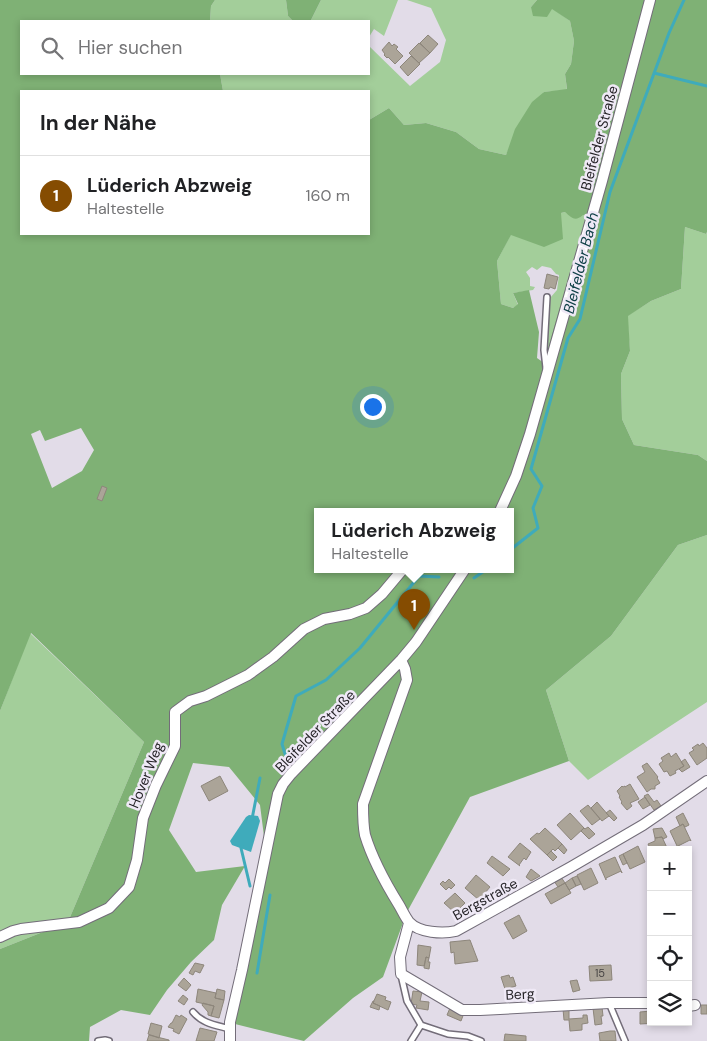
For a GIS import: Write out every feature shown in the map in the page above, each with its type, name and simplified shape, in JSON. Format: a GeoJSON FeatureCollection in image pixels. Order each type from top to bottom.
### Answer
{"type":"FeatureCollection","features":[{"type":"Feature","properties":{"kind":"street","name":"Bleifelder Straße"},"geometry":{"type":"LineString","coordinates":[[501,508],[524,457],[602,181],[650,0]]}},
{"type":"Feature","properties":{"kind":"street","name":"Hover Weg"},"geometry":{"type":"LineString","coordinates":[[0,937],[21,929],[79,922],[109,908],[129,887],[137,860],[143,818],[156,785],[175,746],[175,712],[190,701],[206,696],[248,675],[304,629],[324,619],[350,614],[366,608],[382,594],[400,573]]}},
{"type":"Feature","properties":{"kind":"street","name":"Bleifelder Straße"},"geometry":{"type":"LineString","coordinates":[[230,1041],[232,1014],[278,794],[291,774],[416,642],[461,573]]}},
{"type":"Feature","properties":{"kind":"street"},"geometry":{"type":"LineString","coordinates":[[401,660],[407,680],[363,804],[365,834],[390,890],[409,923],[400,957],[401,974]]}},
{"type":"Feature","properties":{"kind":"street","name":"Bergstraße"},"geometry":{"type":"LineString","coordinates":[[409,923],[436,933],[447,933],[456,930],[643,825],[707,781]]}},
{"type":"Feature","properties":{"kind":"street","name":"Berg"},"geometry":{"type":"LineString","coordinates":[[401,974],[462,1010],[647,1002]]}},
{"type":"Feature","properties":{"kind":"lane"},"geometry":{"type":"LineString","coordinates":[[547,297],[544,350],[547,376]]}},
{"type":"Feature","properties":{"kind":"lane"},"geometry":{"type":"LineString","coordinates":[[401,974],[408,1001],[420,1025],[448,1034],[468,1036],[481,1041]]}},
{"type":"Feature","properties":{"kind":"lane"},"geometry":{"type":"LineString","coordinates":[[609,1003],[626,1041]]}},
{"type":"Feature","properties":{"kind":"lane"},"geometry":{"type":"LineString","coordinates":[[193,1012],[199,1019],[230,1030]]}},
{"type":"Feature","properties":{"kind":"lane"},"geometry":{"type":"LineString","coordinates":[[411,1041],[420,1025]]}},
{"type":"Feature","properties":{"kind":"lane"},"geometry":{"type":"LineString","coordinates":[[98,1041],[109,1041]]}},
{"type":"Feature","properties":{"kind":"green space"},"geometry":{"type":"Polygon","coordinates":[[[0,0],[215,0],[211,6],[210,20],[20,20],[20,75],[220,75],[223,90],[20,90],[20,235],[370,235],[370,119],[389,108],[404,125],[426,123],[456,132],[479,149],[506,155],[515,129],[532,102],[544,92],[567,89],[565,74],[571,64],[574,41],[570,21],[552,9],[547,17],[533,16],[531,7],[537,0],[707,0],[707,232],[706,234],[685,227],[681,289],[651,301],[628,316],[630,351],[621,374],[622,419],[634,445],[698,455],[707,461],[707,535],[678,545],[611,636],[546,690],[569,761],[470,797],[407,912],[383,977],[353,998],[304,1041],[235,1024],[266,852],[260,805],[229,767],[193,763],[169,830],[196,872],[245,866],[222,905],[214,940],[191,962],[167,990],[150,1015],[121,1010],[90,1027],[89,1041],[0,1041],[0,949],[68,922],[144,742],[31,633],[0,711],[0,0]],[[565,212],[561,213],[563,239],[544,247],[511,235],[497,261],[501,304],[513,308],[518,304],[513,293],[529,290],[539,332],[537,358],[544,363],[587,217],[583,215],[574,218],[565,212]],[[81,428],[45,441],[40,430],[31,434],[52,488],[82,471],[94,450],[81,428]]]}},
{"type":"Feature","properties":{"kind":"green space"},"geometry":{"type":"Polygon","coordinates":[[[215,0],[286,0],[288,16],[292,20],[210,20],[211,6],[215,0]]]}},
{"type":"Feature","properties":{"kind":"green space"},"geometry":{"type":"Polygon","coordinates":[[[286,0],[321,0],[311,20],[292,20],[288,16],[286,0]]]}},
{"type":"Feature","properties":{"kind":"green space"},"geometry":{"type":"Polygon","coordinates":[[[321,0],[398,0],[384,36],[374,29],[370,35],[370,20],[311,20],[321,0]]]}},
{"type":"Feature","properties":{"kind":"green space"},"geometry":{"type":"Polygon","coordinates":[[[407,0],[537,0],[531,7],[552,8],[570,21],[574,41],[571,64],[565,74],[567,90],[544,92],[506,155],[479,149],[456,132],[426,123],[404,125],[389,108],[370,119],[370,90],[223,90],[220,75],[370,75],[370,47],[410,86],[440,62],[446,40],[431,8],[407,0]]]}},
{"type":"Feature","properties":{"kind":"green space"},"geometry":{"type":"Polygon","coordinates":[[[565,212],[587,217],[548,352],[546,351],[550,298],[557,290],[559,275],[551,268],[542,266],[537,270],[532,267],[526,272],[530,278],[530,286],[535,287],[533,290],[513,293],[518,305],[513,308],[501,304],[497,261],[511,234],[565,212]]]}},
{"type":"Feature","properties":{"kind":"green space"},"geometry":{"type":"Polygon","coordinates":[[[685,227],[706,234],[707,232],[707,461],[698,455],[634,445],[622,419],[621,374],[630,351],[627,316],[651,301],[681,289],[685,227]]]}},
{"type":"Feature","properties":{"kind":"green space"},"geometry":{"type":"Polygon","coordinates":[[[707,535],[707,702],[588,780],[569,761],[546,690],[611,636],[678,545],[707,535]]]}},
{"type":"Feature","properties":{"kind":"green space"},"geometry":{"type":"Polygon","coordinates":[[[30,633],[144,742],[68,922],[0,949],[0,711],[30,633]]]}},
{"type":"Feature","properties":{"kind":"water"},"geometry":{"type":"Polygon","coordinates":[[[249,815],[258,816],[260,821],[251,852],[232,845],[230,841],[249,815]]]}},
{"type":"Feature","properties":{"kind":"building"},"geometry":{"type":"Polygon","coordinates":[[[428,35],[438,44],[430,53],[420,43],[428,35]]]}},
{"type":"Feature","properties":{"kind":"building"},"geometry":{"type":"Polygon","coordinates":[[[389,42],[392,46],[394,44],[398,47],[396,49],[403,56],[395,64],[384,55],[382,50],[389,42]]]}},
{"type":"Feature","properties":{"kind":"building"},"geometry":{"type":"Polygon","coordinates":[[[419,43],[430,53],[419,63],[409,53],[419,43]]]}},
{"type":"Feature","properties":{"kind":"building"},"geometry":{"type":"Polygon","coordinates":[[[411,56],[420,64],[408,76],[400,67],[411,56]]]}},
{"type":"Feature","properties":{"kind":"building"},"geometry":{"type":"Polygon","coordinates":[[[547,274],[558,277],[555,289],[550,287],[549,289],[544,288],[547,274]]]}},
{"type":"Feature","properties":{"kind":"building"},"geometry":{"type":"Polygon","coordinates":[[[102,486],[107,488],[102,501],[97,499],[102,486]]]}},
{"type":"Feature","properties":{"kind":"building"},"geometry":{"type":"Polygon","coordinates":[[[703,743],[707,748],[707,758],[697,765],[689,753],[694,750],[692,748],[703,743]]]}},
{"type":"Feature","properties":{"kind":"building"},"geometry":{"type":"Polygon","coordinates":[[[669,753],[671,757],[676,753],[684,766],[670,776],[667,771],[664,772],[659,764],[663,761],[661,758],[669,753]]]}},
{"type":"Feature","properties":{"kind":"building"},"geometry":{"type":"Polygon","coordinates":[[[685,759],[690,767],[682,772],[679,769],[684,766],[681,762],[685,759]]]}},
{"type":"Feature","properties":{"kind":"building"},"geometry":{"type":"Polygon","coordinates":[[[647,763],[658,777],[660,783],[655,786],[655,789],[647,792],[637,777],[645,772],[642,766],[647,763]]]}},
{"type":"Feature","properties":{"kind":"building"},"geometry":{"type":"Polygon","coordinates":[[[220,776],[228,791],[209,801],[201,786],[220,776]]]}},
{"type":"Feature","properties":{"kind":"building"},"geometry":{"type":"Polygon","coordinates":[[[630,784],[639,799],[630,803],[632,806],[627,810],[621,803],[617,791],[622,786],[625,787],[630,784]]]}},
{"type":"Feature","properties":{"kind":"building"},"geometry":{"type":"Polygon","coordinates":[[[648,794],[654,802],[657,800],[661,806],[654,810],[644,796],[648,794]]]}},
{"type":"Feature","properties":{"kind":"building"},"geometry":{"type":"Polygon","coordinates":[[[645,797],[650,805],[643,809],[638,802],[645,797]]]}},
{"type":"Feature","properties":{"kind":"building"},"geometry":{"type":"Polygon","coordinates":[[[597,802],[609,816],[602,821],[591,808],[597,802]]]}},
{"type":"Feature","properties":{"kind":"building"},"geometry":{"type":"Polygon","coordinates":[[[588,805],[600,819],[592,825],[580,811],[588,805]]]}},
{"type":"Feature","properties":{"kind":"building"},"geometry":{"type":"Polygon","coordinates":[[[610,810],[617,818],[614,821],[606,813],[610,810]]]}},
{"type":"Feature","properties":{"kind":"building"},"geometry":{"type":"Polygon","coordinates":[[[570,813],[584,828],[571,840],[557,825],[570,813]]]}},
{"type":"Feature","properties":{"kind":"building"},"geometry":{"type":"Polygon","coordinates":[[[683,813],[689,825],[685,827],[683,824],[680,826],[676,817],[683,813]]]}},
{"type":"Feature","properties":{"kind":"building"},"geometry":{"type":"Polygon","coordinates":[[[683,824],[691,841],[677,846],[670,831],[683,824]]]}},
{"type":"Feature","properties":{"kind":"building"},"geometry":{"type":"Polygon","coordinates":[[[588,827],[595,834],[589,839],[581,831],[588,827]]]}},
{"type":"Feature","properties":{"kind":"building"},"geometry":{"type":"Polygon","coordinates":[[[545,828],[562,844],[555,851],[553,849],[547,855],[530,839],[545,828]]]}},
{"type":"Feature","properties":{"kind":"building"},"geometry":{"type":"Polygon","coordinates":[[[662,828],[667,837],[663,839],[662,837],[655,838],[653,829],[662,828]]]}},
{"type":"Feature","properties":{"kind":"building"},"geometry":{"type":"Polygon","coordinates":[[[662,837],[666,846],[649,846],[648,844],[655,841],[655,838],[662,837]]]}},
{"type":"Feature","properties":{"kind":"building"},"geometry":{"type":"Polygon","coordinates":[[[520,843],[531,852],[526,860],[524,858],[520,866],[508,857],[520,843]]]}},
{"type":"Feature","properties":{"kind":"building"},"geometry":{"type":"Polygon","coordinates":[[[562,844],[567,850],[564,854],[558,848],[562,844]]]}},
{"type":"Feature","properties":{"kind":"building"},"geometry":{"type":"Polygon","coordinates":[[[638,846],[645,862],[630,869],[623,854],[638,846]]]}},
{"type":"Feature","properties":{"kind":"building"},"geometry":{"type":"Polygon","coordinates":[[[551,851],[557,857],[553,861],[547,855],[551,851]]]}},
{"type":"Feature","properties":{"kind":"building"},"geometry":{"type":"Polygon","coordinates":[[[623,854],[627,863],[623,865],[619,856],[623,854]]]}},
{"type":"Feature","properties":{"kind":"building"},"geometry":{"type":"Polygon","coordinates":[[[492,856],[510,869],[503,876],[487,863],[492,856]]]}},
{"type":"Feature","properties":{"kind":"building"},"geometry":{"type":"Polygon","coordinates":[[[615,857],[622,873],[621,871],[606,878],[606,880],[599,864],[615,857]]]}},
{"type":"Feature","properties":{"kind":"building"},"geometry":{"type":"Polygon","coordinates":[[[591,868],[598,883],[584,890],[577,875],[591,868]]]}},
{"type":"Feature","properties":{"kind":"building"},"geometry":{"type":"Polygon","coordinates":[[[531,869],[540,876],[531,881],[526,877],[531,869]]]}},
{"type":"Feature","properties":{"kind":"building"},"geometry":{"type":"Polygon","coordinates":[[[476,875],[490,887],[479,900],[465,888],[476,875]]]}},
{"type":"Feature","properties":{"kind":"building"},"geometry":{"type":"Polygon","coordinates":[[[577,876],[581,884],[576,886],[572,878],[577,876]]]}},
{"type":"Feature","properties":{"kind":"building"},"geometry":{"type":"Polygon","coordinates":[[[561,877],[565,883],[558,887],[554,881],[561,877]]]}},
{"type":"Feature","properties":{"kind":"building"},"geometry":{"type":"Polygon","coordinates":[[[572,878],[576,886],[569,890],[565,883],[572,878]]]}},
{"type":"Feature","properties":{"kind":"building"},"geometry":{"type":"Polygon","coordinates":[[[449,879],[455,885],[451,889],[449,887],[446,890],[440,884],[443,881],[445,883],[449,879]]]}},
{"type":"Feature","properties":{"kind":"building"},"geometry":{"type":"Polygon","coordinates":[[[503,883],[512,891],[507,896],[498,888],[503,883]]]}},
{"type":"Feature","properties":{"kind":"building"},"geometry":{"type":"Polygon","coordinates":[[[565,883],[571,893],[551,904],[545,894],[565,883]]]}},
{"type":"Feature","properties":{"kind":"building"},"geometry":{"type":"Polygon","coordinates":[[[455,893],[465,903],[455,913],[444,903],[455,893]]]}},
{"type":"Feature","properties":{"kind":"building"},"geometry":{"type":"Polygon","coordinates":[[[519,915],[527,931],[513,939],[504,923],[519,915]]]}},
{"type":"Feature","properties":{"kind":"building"},"geometry":{"type":"Polygon","coordinates":[[[470,940],[478,961],[455,964],[454,952],[451,953],[450,942],[470,940]]]}},
{"type":"Feature","properties":{"kind":"building"},"geometry":{"type":"Polygon","coordinates":[[[418,945],[431,947],[429,958],[426,957],[424,966],[417,965],[418,945]]]}},
{"type":"Feature","properties":{"kind":"building"},"geometry":{"type":"Polygon","coordinates":[[[426,957],[429,958],[428,962],[430,962],[429,969],[424,968],[426,957]]]}},
{"type":"Feature","properties":{"kind":"building"},"geometry":{"type":"Polygon","coordinates":[[[195,963],[204,965],[200,973],[195,971],[193,975],[189,973],[195,963]]]}},
{"type":"Feature","properties":{"kind":"building"},"geometry":{"type":"Polygon","coordinates":[[[611,965],[612,980],[590,981],[589,966],[611,965]]]}},
{"type":"Feature","properties":{"kind":"building"},"geometry":{"type":"Polygon","coordinates":[[[509,975],[510,978],[513,977],[516,986],[505,989],[501,977],[509,975]]]}},
{"type":"Feature","properties":{"kind":"building"},"geometry":{"type":"Polygon","coordinates":[[[184,978],[191,985],[186,991],[178,985],[184,978]]]}},
{"type":"Feature","properties":{"kind":"building"},"geometry":{"type":"Polygon","coordinates":[[[577,980],[580,990],[573,992],[570,981],[577,980]]]}},
{"type":"Feature","properties":{"kind":"building"},"geometry":{"type":"Polygon","coordinates":[[[198,989],[216,993],[215,998],[224,1000],[219,1018],[211,1016],[214,1006],[196,1002],[198,989]]]}},
{"type":"Feature","properties":{"kind":"building"},"geometry":{"type":"Polygon","coordinates":[[[217,989],[225,991],[224,1000],[215,998],[217,989]]]}},
{"type":"Feature","properties":{"kind":"building"},"geometry":{"type":"Polygon","coordinates":[[[413,991],[422,992],[420,1001],[429,1002],[428,1010],[416,1008],[417,1005],[411,1004],[413,991]]]}},
{"type":"Feature","properties":{"kind":"building"},"geometry":{"type":"Polygon","coordinates":[[[377,994],[386,997],[385,1000],[391,1002],[388,1010],[373,1003],[377,994]]]}},
{"type":"Feature","properties":{"kind":"building"},"geometry":{"type":"Polygon","coordinates":[[[183,995],[188,999],[184,1005],[178,1001],[183,995]]]}},
{"type":"Feature","properties":{"kind":"building"},"geometry":{"type":"Polygon","coordinates":[[[373,1001],[373,1003],[380,1006],[379,1010],[370,1007],[373,1001]]]}},
{"type":"Feature","properties":{"kind":"building"},"geometry":{"type":"Polygon","coordinates":[[[203,1003],[214,1006],[211,1016],[208,1015],[208,1012],[202,1005],[203,1003]]]}},
{"type":"Feature","properties":{"kind":"building"},"geometry":{"type":"Polygon","coordinates":[[[701,1005],[707,1005],[707,1014],[701,1014],[701,1005]]]}},
{"type":"Feature","properties":{"kind":"building"},"geometry":{"type":"Polygon","coordinates":[[[602,1007],[602,1024],[595,1025],[593,1008],[602,1007]]]}},
{"type":"Feature","properties":{"kind":"building"},"geometry":{"type":"Polygon","coordinates":[[[450,1008],[464,1013],[461,1021],[447,1015],[450,1008]]]}},
{"type":"Feature","properties":{"kind":"building"},"geometry":{"type":"Polygon","coordinates":[[[563,1009],[569,1009],[569,1019],[583,1018],[583,1015],[587,1015],[588,1023],[582,1024],[582,1030],[570,1031],[569,1020],[564,1020],[563,1009]]]}},
{"type":"Feature","properties":{"kind":"building"},"geometry":{"type":"Polygon","coordinates":[[[647,1011],[647,1024],[640,1024],[640,1012],[647,1011]]]}},
{"type":"Feature","properties":{"kind":"building"},"geometry":{"type":"Polygon","coordinates":[[[176,1015],[180,1017],[181,1015],[187,1019],[179,1034],[173,1031],[174,1029],[168,1027],[176,1015]]]}},
{"type":"Feature","properties":{"kind":"building"},"geometry":{"type":"Polygon","coordinates":[[[151,1023],[162,1026],[159,1038],[148,1034],[151,1023]]]}},
{"type":"Feature","properties":{"kind":"building"},"geometry":{"type":"Polygon","coordinates":[[[200,1028],[217,1032],[214,1041],[196,1041],[200,1028]]]}},
{"type":"Feature","properties":{"kind":"building"},"geometry":{"type":"Polygon","coordinates":[[[615,1031],[616,1041],[600,1041],[599,1033],[615,1031]]]}},
{"type":"Feature","properties":{"kind":"building"},"geometry":{"type":"Polygon","coordinates":[[[505,1034],[526,1036],[526,1041],[504,1041],[505,1034]]]}},
{"type":"Feature","properties":{"kind":"building"},"geometry":{"type":"Polygon","coordinates":[[[149,1035],[169,1040],[169,1041],[147,1041],[149,1035]]]}},
{"type":"Feature","properties":{"kind":"waterway","name":"Bleifelder Bach"},"geometry":{"type":"LineString","coordinates":[[514,547],[538,528],[533,508],[542,486],[531,469],[568,338],[580,319],[610,192],[669,33],[684,0]]}},
{"type":"Feature","properties":{"kind":"waterway"},"geometry":{"type":"LineString","coordinates":[[654,73],[707,86]]}},
{"type":"Feature","properties":{"kind":"waterway","name":"Bleifelder Bach"},"geometry":{"type":"LineString","coordinates":[[474,578],[481,573]]}},
{"type":"Feature","properties":{"kind":"waterway","name":"Bleifelder Bach"},"geometry":{"type":"LineString","coordinates":[[286,757],[282,744],[296,696],[326,680],[360,648],[419,576],[439,577]]}},
{"type":"Feature","properties":{"kind":"waterway","name":"Bleifelder Bach"},"geometry":{"type":"LineString","coordinates":[[252,819],[260,778]]}},
{"type":"Feature","properties":{"kind":"waterway","name":"Bleifelder Bach"},"geometry":{"type":"LineString","coordinates":[[242,846],[250,886]]}},
{"type":"Feature","properties":{"kind":"waterway","name":"Bleifelder Bach"},"geometry":{"type":"LineString","coordinates":[[257,973],[270,895]]}},
{"type":"Feature","properties":{"kind":"place","name":"Lüderich Abzweig"},"geometry":{"type":"Point","coordinates":[414,630]}}]}
